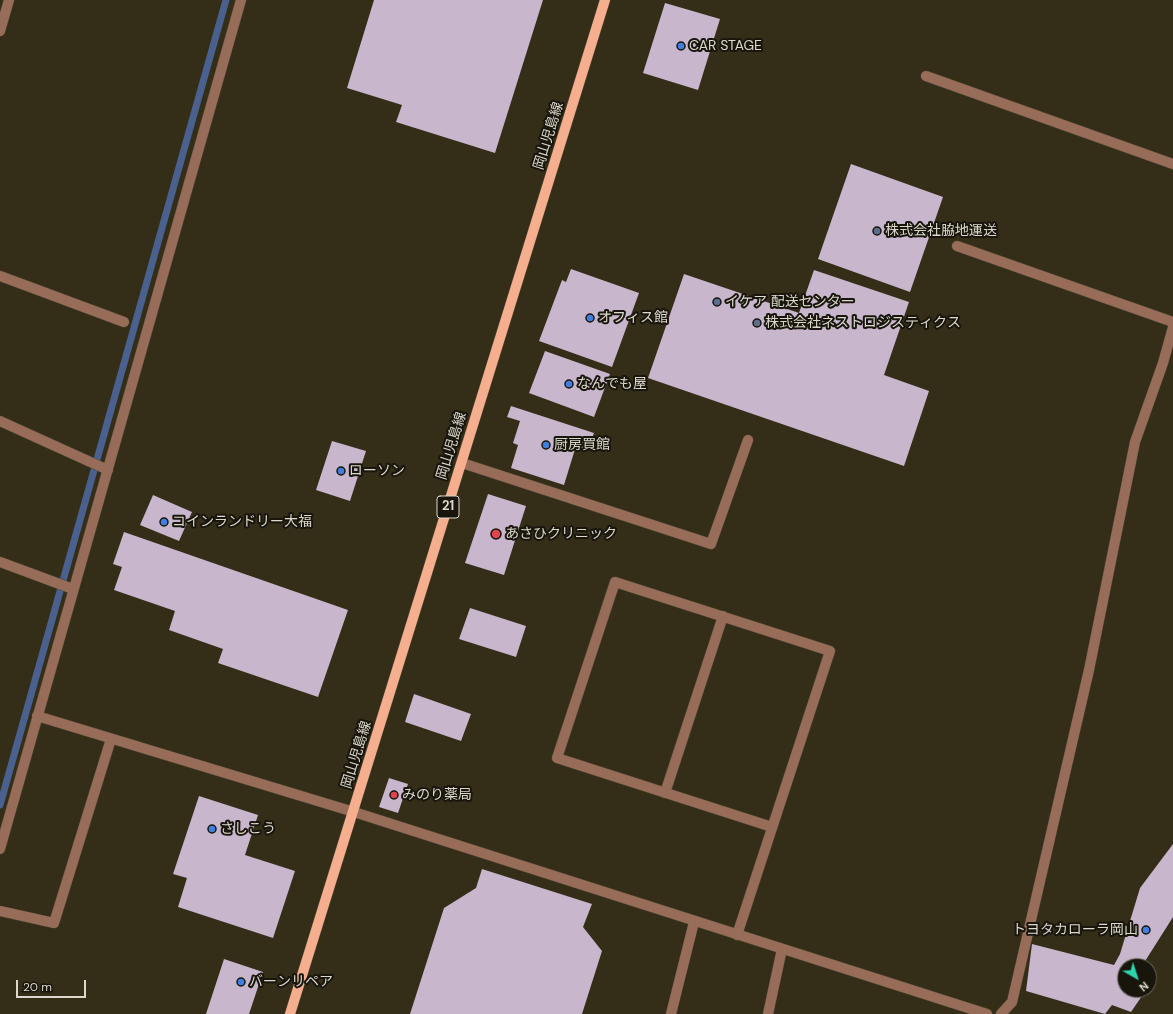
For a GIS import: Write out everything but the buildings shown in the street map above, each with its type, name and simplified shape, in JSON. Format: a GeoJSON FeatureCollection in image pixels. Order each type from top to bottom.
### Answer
{"type":"FeatureCollection","features":[{"type":"Feature","properties":{"kind":"main road","name":"岡山児島線"},"geometry":{"type":"LineString","coordinates":[[290,1014],[605,0]]}},
{"type":"Feature","properties":{"kind":"street"},"geometry":{"type":"LineString","coordinates":[[0,31],[9,0]]}},
{"type":"Feature","properties":{"kind":"street"},"geometry":{"type":"LineString","coordinates":[[0,849],[37,716],[66,586],[106,469],[241,0]]}},
{"type":"Feature","properties":{"kind":"street"},"geometry":{"type":"LineString","coordinates":[[926,76],[1173,164]]}},
{"type":"Feature","properties":{"kind":"street"},"geometry":{"type":"LineString","coordinates":[[958,246],[1173,322]]}},
{"type":"Feature","properties":{"kind":"street"},"geometry":{"type":"LineString","coordinates":[[0,276],[124,322]]}},
{"type":"Feature","properties":{"kind":"street"},"geometry":{"type":"LineString","coordinates":[[1001,1014],[1012,1002],[1014,995],[1089,670],[1135,442],[1163,363],[1173,327]]}},
{"type":"Feature","properties":{"kind":"street"},"geometry":{"type":"LineString","coordinates":[[0,421],[106,469]]}},
{"type":"Feature","properties":{"kind":"street"},"geometry":{"type":"LineString","coordinates":[[462,463],[711,544],[748,440]]}},
{"type":"Feature","properties":{"kind":"street"},"geometry":{"type":"LineString","coordinates":[[0,562],[66,586]]}},
{"type":"Feature","properties":{"kind":"street"},"geometry":{"type":"LineString","coordinates":[[737,935],[830,651],[615,582],[557,758],[772,827]]}},
{"type":"Feature","properties":{"kind":"street"},"geometry":{"type":"LineString","coordinates":[[665,793],[723,616]]}},
{"type":"Feature","properties":{"kind":"street"},"geometry":{"type":"LineString","coordinates":[[37,716],[354,812],[694,922],[987,1014]]}},
{"type":"Feature","properties":{"kind":"street"},"geometry":{"type":"LineString","coordinates":[[0,911],[54,923],[111,739]]}},
{"type":"Feature","properties":{"kind":"street"},"geometry":{"type":"LineString","coordinates":[[671,1014],[694,922]]}},
{"type":"Feature","properties":{"kind":"street"},"geometry":{"type":"LineString","coordinates":[[768,1014],[782,950]]}},
{"type":"Feature","properties":{"kind":"waterway"},"geometry":{"type":"LineString","coordinates":[[0,805],[226,0]]}},
{"type":"Feature","properties":{"kind":"place","name":"CAR STAGE"},"geometry":{"type":"Point","coordinates":[681,46]}},
{"type":"Feature","properties":{"kind":"place","name":"株式会社脇地運送"},"geometry":{"type":"Point","coordinates":[877,231]}},
{"type":"Feature","properties":{"kind":"place","name":"イケア 配送センター"},"geometry":{"type":"Point","coordinates":[717,302]}},
{"type":"Feature","properties":{"kind":"place","name":"オフィス館"},"geometry":{"type":"Point","coordinates":[590,318]}},
{"type":"Feature","properties":{"kind":"place","name":"株式会社ネストロジスティクス"},"geometry":{"type":"Point","coordinates":[757,323]}},
{"type":"Feature","properties":{"kind":"place","name":"なんでも屋"},"geometry":{"type":"Point","coordinates":[569,384]}},
{"type":"Feature","properties":{"kind":"place","name":"厨房買館"},"geometry":{"type":"Point","coordinates":[546,445]}},
{"type":"Feature","properties":{"kind":"place","name":"ローソン"},"geometry":{"type":"Point","coordinates":[341,471]}},
{"type":"Feature","properties":{"kind":"place","name":"コインランドリー大福"},"geometry":{"type":"Point","coordinates":[164,522]}},
{"type":"Feature","properties":{"kind":"place","name":"あさひクリニック"},"geometry":{"type":"Point","coordinates":[496,534]}},
{"type":"Feature","properties":{"kind":"place","name":"みのり薬局"},"geometry":{"type":"Point","coordinates":[394,795]}},
{"type":"Feature","properties":{"kind":"place","name":"さしこう"},"geometry":{"type":"Point","coordinates":[212,829]}},
{"type":"Feature","properties":{"kind":"place","name":"トヨタカローラ岡山"},"geometry":{"type":"Point","coordinates":[1146,930]}},
{"type":"Feature","properties":{"kind":"place","name":"バーンリペア"},"geometry":{"type":"Point","coordinates":[241,982]}}]}
